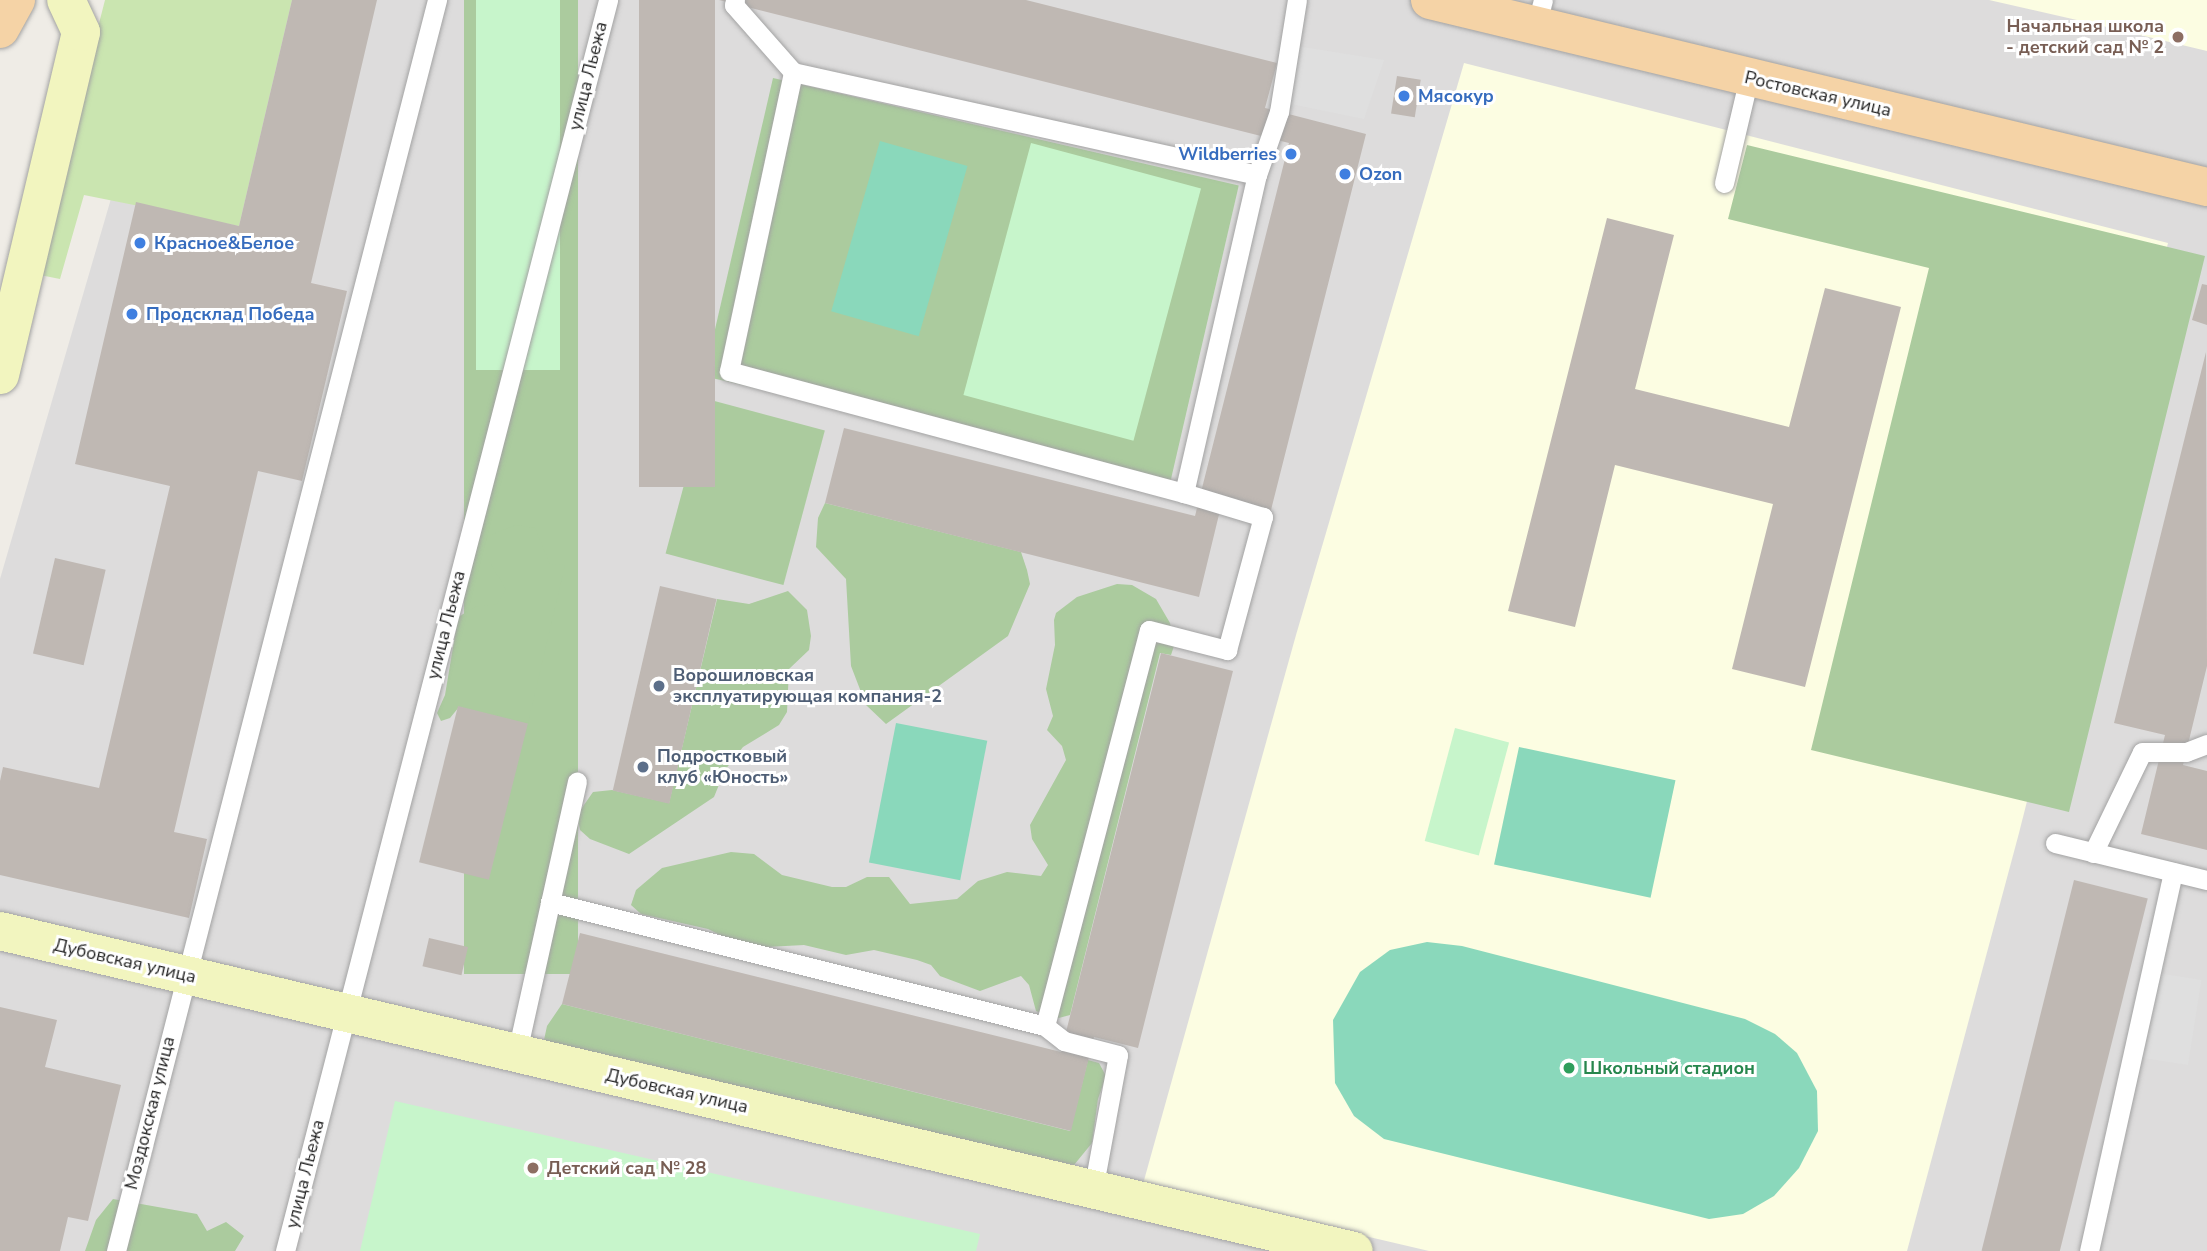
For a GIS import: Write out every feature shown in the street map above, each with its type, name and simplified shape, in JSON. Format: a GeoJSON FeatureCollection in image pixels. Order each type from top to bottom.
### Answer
{"type":"FeatureCollection","features":[{"type":"Feature","properties":{"kind":"main road"},"geometry":{"type":"LineString","coordinates":[[0,29],[16,0]]}},
{"type":"Feature","properties":{"kind":"main road","name":"Ростовская улица"},"geometry":{"type":"LineString","coordinates":[[1450,3],[1540,13],[1749,77],[2207,187]]}},
{"type":"Feature","properties":{"kind":"street"},"geometry":{"type":"LineString","coordinates":[[0,375],[81,32],[66,0]]}},
{"type":"Feature","properties":{"kind":"street","name":"Дубовская улица"},"geometry":{"type":"LineString","coordinates":[[0,931],[1354,1251]]}},
{"type":"Feature","properties":{"kind":"lane","name":"Моздокская улица"},"geometry":{"type":"LineString","coordinates":[[116,1251],[437,0]]}},
{"type":"Feature","properties":{"kind":"lane","name":"улица Льежа"},"geometry":{"type":"LineString","coordinates":[[285,1251],[608,0]]}},
{"type":"Feature","properties":{"kind":"lane"},"geometry":{"type":"LineString","coordinates":[[736,0],[734,5],[793,72],[1257,175]]}},
{"type":"Feature","properties":{"kind":"lane"},"geometry":{"type":"LineString","coordinates":[[1184,493],[1257,175],[1279,112],[1297,0]]}},
{"type":"Feature","properties":{"kind":"lane"},"geometry":{"type":"LineString","coordinates":[[793,72],[729,371],[1184,493],[1263,517],[1227,650],[1149,630],[1045,1026]]}},
{"type":"Feature","properties":{"kind":"lane"},"geometry":{"type":"LineString","coordinates":[[1724,183],[1749,77]]}},
{"type":"Feature","properties":{"kind":"lane"},"geometry":{"type":"LineString","coordinates":[[2093,852],[2142,752],[2186,752],[2207,744]]}},
{"type":"Feature","properties":{"kind":"lane"},"geometry":{"type":"LineString","coordinates":[[514,1052],[517,1052],[577,782]]}},
{"type":"Feature","properties":{"kind":"lane"},"geometry":{"type":"LineString","coordinates":[[2055,843],[2207,880]]}},
{"type":"Feature","properties":{"kind":"lane"},"geometry":{"type":"LineString","coordinates":[[2088,1251],[2173,872]]}},
{"type":"Feature","properties":{"kind":"lane"},"geometry":{"type":"LineString","coordinates":[[550,902],[1045,1026],[1063,1041],[1118,1055],[1093,1189]]}},
{"type":"Feature","properties":{"kind":"shaded area"},"geometry":{"type":"Polygon","coordinates":[[[169,0],[2207,0],[2207,1251],[0,1251],[0,579],[169,0]]]}},
{"type":"Feature","properties":{"kind":"shaded area","name":"Начальная школа - детский сад № 2"},"geometry":{"type":"Polygon","coordinates":[[[1989,0],[2207,0],[2207,51],[2090,23],[1989,0]]]}},
{"type":"Feature","properties":{"kind":"shaded area"},"geometry":{"type":"Polygon","coordinates":[[[1290,45],[1384,60],[1364,119],[1281,102],[1290,45]]]}},
{"type":"Feature","properties":{"kind":"shaded area"},"geometry":{"type":"Polygon","coordinates":[[[1464,63],[2168,243],[2019,833],[1907,1251],[1429,1251],[1143,1184],[1296,635],[1464,63]]]}},
{"type":"Feature","properties":{"kind":"shaded area"},"geometry":{"type":"Polygon","coordinates":[[[2151,972],[2201,980],[2188,1065],[2138,1057],[2151,972]]]}},
{"type":"Feature","properties":{"kind":"green space"},"geometry":{"type":"Polygon","coordinates":[[[105,0],[292,0],[239,226],[84,195],[60,279],[35,274],[105,0]]]}},
{"type":"Feature","properties":{"kind":"green space"},"geometry":{"type":"Polygon","coordinates":[[[464,0],[578,0],[578,974],[464,974],[464,0]]]}},
{"type":"Feature","properties":{"kind":"green space"},"geometry":{"type":"Polygon","coordinates":[[[476,0],[560,0],[560,370],[476,370],[476,0]]]}},
{"type":"Feature","properties":{"kind":"green space"},"geometry":{"type":"Polygon","coordinates":[[[773,78],[1239,186],[1170,484],[704,376],[773,78]]]}},
{"type":"Feature","properties":{"kind":"green space"},"geometry":{"type":"Polygon","coordinates":[[[880,141],[967,166],[919,336],[831,311],[880,141]]]}},
{"type":"Feature","properties":{"kind":"green space"},"geometry":{"type":"Polygon","coordinates":[[[1031,143],[1201,189],[1133,441],[963,395],[1031,143]]]}},
{"type":"Feature","properties":{"kind":"green space"},"geometry":{"type":"Polygon","coordinates":[[[1747,145],[2205,256],[2069,812],[1811,750],[1929,268],[1728,219],[1747,145]]]}},
{"type":"Feature","properties":{"kind":"green space"},"geometry":{"type":"Polygon","coordinates":[[[707,399],[825,431],[783,585],[666,554],[707,399]]]}},
{"type":"Feature","properties":{"kind":"green space"},"geometry":{"type":"Polygon","coordinates":[[[825,503],[1021,552],[1027,570],[1030,584],[1008,636],[886,724],[866,705],[851,666],[846,579],[816,547],[818,518],[825,503]]]}},
{"type":"Feature","properties":{"kind":"green space"},"geometry":{"type":"Polygon","coordinates":[[[516,525],[535,528],[550,564],[565,565],[528,723],[459,707],[450,718],[441,721],[437,713],[445,695],[458,617],[475,607],[497,604],[506,589],[490,563],[484,545],[488,536],[516,525]]]}},
{"type":"Feature","properties":{"kind":"green space"},"geometry":{"type":"Polygon","coordinates":[[[1117,584],[1132,585],[1156,599],[1170,623],[1174,646],[1171,655],[1160,653],[1070,1015],[1055,1019],[1036,1011],[1029,985],[1021,976],[980,991],[940,976],[931,965],[917,960],[874,950],[846,955],[804,945],[746,948],[708,929],[641,914],[631,905],[636,890],[662,868],[731,852],[754,854],[782,875],[832,887],[846,887],[867,877],[889,877],[910,904],[957,899],[978,881],[1007,872],[1041,876],[1048,865],[1032,839],[1030,825],[1066,760],[1062,746],[1047,730],[1053,716],[1046,689],[1055,645],[1054,620],[1056,613],[1077,597],[1117,584]]]}},
{"type":"Feature","properties":{"kind":"green space"},"geometry":{"type":"Polygon","coordinates":[[[788,591],[807,610],[811,636],[809,650],[789,669],[787,712],[779,725],[743,747],[725,770],[714,797],[629,854],[590,839],[580,830],[577,815],[593,792],[612,790],[669,803],[717,599],[749,604],[788,591]]]}},
{"type":"Feature","properties":{"kind":"green space"},"geometry":{"type":"Polygon","coordinates":[[[896,723],[987,741],[960,880],[869,862],[896,723]]]}},
{"type":"Feature","properties":{"kind":"green space"},"geometry":{"type":"Polygon","coordinates":[[[1455,728],[1509,742],[1479,856],[1425,841],[1455,728]]]}},
{"type":"Feature","properties":{"kind":"green space"},"geometry":{"type":"Polygon","coordinates":[[[1519,747],[1676,780],[1651,898],[1494,864],[1519,747]]]}},
{"type":"Feature","properties":{"kind":"green space","name":"Школьный стадион"},"geometry":{"type":"Polygon","coordinates":[[[1427,942],[1462,946],[1745,1019],[1775,1034],[1797,1053],[1817,1091],[1818,1131],[1799,1168],[1774,1196],[1743,1214],[1709,1219],[1384,1139],[1354,1116],[1335,1083],[1333,1020],[1360,972],[1390,950],[1427,942]]]}},
{"type":"Feature","properties":{"kind":"green space"},"geometry":{"type":"Polygon","coordinates":[[[562,1004],[1070,1131],[1088,1060],[1099,1063],[1106,1076],[1098,1099],[1092,1143],[1074,1165],[552,1050],[544,1040],[547,1026],[562,1004]]]}},
{"type":"Feature","properties":{"kind":"green space","name":"Детский сад № 28"},"geometry":{"type":"Polygon","coordinates":[[[395,1101],[980,1234],[976,1251],[360,1251],[395,1101]]]}},
{"type":"Feature","properties":{"kind":"green space"},"geometry":{"type":"Polygon","coordinates":[[[113,1199],[197,1214],[207,1231],[226,1222],[244,1236],[235,1251],[85,1251],[96,1220],[113,1199]]]}},
{"type":"Feature","properties":{"kind":"building"},"geometry":{"type":"Polygon","coordinates":[[[292,0],[377,0],[311,283],[347,291],[302,481],[258,471],[174,832],[207,839],[189,918],[0,875],[0,781],[3,767],[99,788],[170,486],[75,464],[136,202],[239,226],[292,0]]]}},
{"type":"Feature","properties":{"kind":"building"},"geometry":{"type":"Polygon","coordinates":[[[639,0],[715,0],[715,487],[639,487],[639,0]]]}},
{"type":"Feature","properties":{"kind":"building"},"geometry":{"type":"Polygon","coordinates":[[[719,0],[1026,0],[1277,63],[1265,108],[1366,134],[1271,510],[1223,498],[1199,597],[825,503],[844,428],[1195,516],[1289,143],[719,0]]]}},
{"type":"Feature","properties":{"kind":"building","name":"Мясокур"},"geometry":{"type":"Polygon","coordinates":[[[1397,76],[1421,80],[1415,117],[1391,114],[1397,76]]]}},
{"type":"Feature","properties":{"kind":"building"},"geometry":{"type":"Polygon","coordinates":[[[1607,218],[1674,235],[1635,389],[1789,427],[1825,288],[1901,307],[1805,687],[1732,669],[1773,504],[1615,465],[1575,627],[1508,611],[1607,218]]]}},
{"type":"Feature","properties":{"kind":"building"},"geometry":{"type":"Polygon","coordinates":[[[2202,284],[2207,285],[2207,325],[2192,320],[2202,284]]]}},
{"type":"Feature","properties":{"kind":"building"},"geometry":{"type":"Polygon","coordinates":[[[2206,352],[2207,666],[2183,765],[2207,771],[2207,850],[2141,834],[2165,735],[2114,723],[2206,352]]]}},
{"type":"Feature","properties":{"kind":"building"},"geometry":{"type":"Polygon","coordinates":[[[55,558],[106,570],[84,665],[33,653],[55,558]]]}},
{"type":"Feature","properties":{"kind":"building"},"geometry":{"type":"Polygon","coordinates":[[[660,586],[717,599],[669,804],[613,791],[660,586]]]}},
{"type":"Feature","properties":{"kind":"building"},"geometry":{"type":"Polygon","coordinates":[[[1161,653],[1233,671],[1138,1048],[1094,1037],[1071,1131],[562,1004],[580,933],[1061,1052],[1161,653]]]}},
{"type":"Feature","properties":{"kind":"building"},"geometry":{"type":"Polygon","coordinates":[[[458,706],[528,723],[489,880],[419,862],[458,706]]]}},
{"type":"Feature","properties":{"kind":"building"},"geometry":{"type":"Polygon","coordinates":[[[2074,880],[2148,898],[2060,1251],[1982,1251],[2074,880]]]}},
{"type":"Feature","properties":{"kind":"building"},"geometry":{"type":"Polygon","coordinates":[[[429,938],[468,947],[461,975],[422,966],[429,938]]]}},
{"type":"Feature","properties":{"kind":"building"},"geometry":{"type":"Polygon","coordinates":[[[0,1007],[57,1020],[45,1067],[121,1085],[88,1221],[68,1217],[60,1251],[0,1251],[0,1007]]]}},
{"type":"Feature","properties":{"kind":"place","name":"Начальная школа - детский сад № 2"},"geometry":{"type":"Point","coordinates":[2178,37]}},
{"type":"Feature","properties":{"kind":"place","name":"Мясокур"},"geometry":{"type":"Point","coordinates":[1404,96]}},
{"type":"Feature","properties":{"kind":"place","name":"Wildberries"},"geometry":{"type":"Point","coordinates":[1291,154]}},
{"type":"Feature","properties":{"kind":"place","name":"Ozon"},"geometry":{"type":"Point","coordinates":[1345,174]}},
{"type":"Feature","properties":{"kind":"place","name":"Красное&Белое"},"geometry":{"type":"Point","coordinates":[140,243]}},
{"type":"Feature","properties":{"kind":"place","name":"Продсклад Победа"},"geometry":{"type":"Point","coordinates":[132,314]}},
{"type":"Feature","properties":{"kind":"place","name":"Ворошиловская эксплуатирующая компания-2"},"geometry":{"type":"Point","coordinates":[659,686]}},
{"type":"Feature","properties":{"kind":"place","name":"Подростковый клуб «Юность»"},"geometry":{"type":"Point","coordinates":[643,767]}},
{"type":"Feature","properties":{"kind":"place","name":"Школьный стадион"},"geometry":{"type":"Point","coordinates":[1569,1068]}},
{"type":"Feature","properties":{"kind":"place","name":"Детский сад № 28"},"geometry":{"type":"Point","coordinates":[533,1168]}}]}
